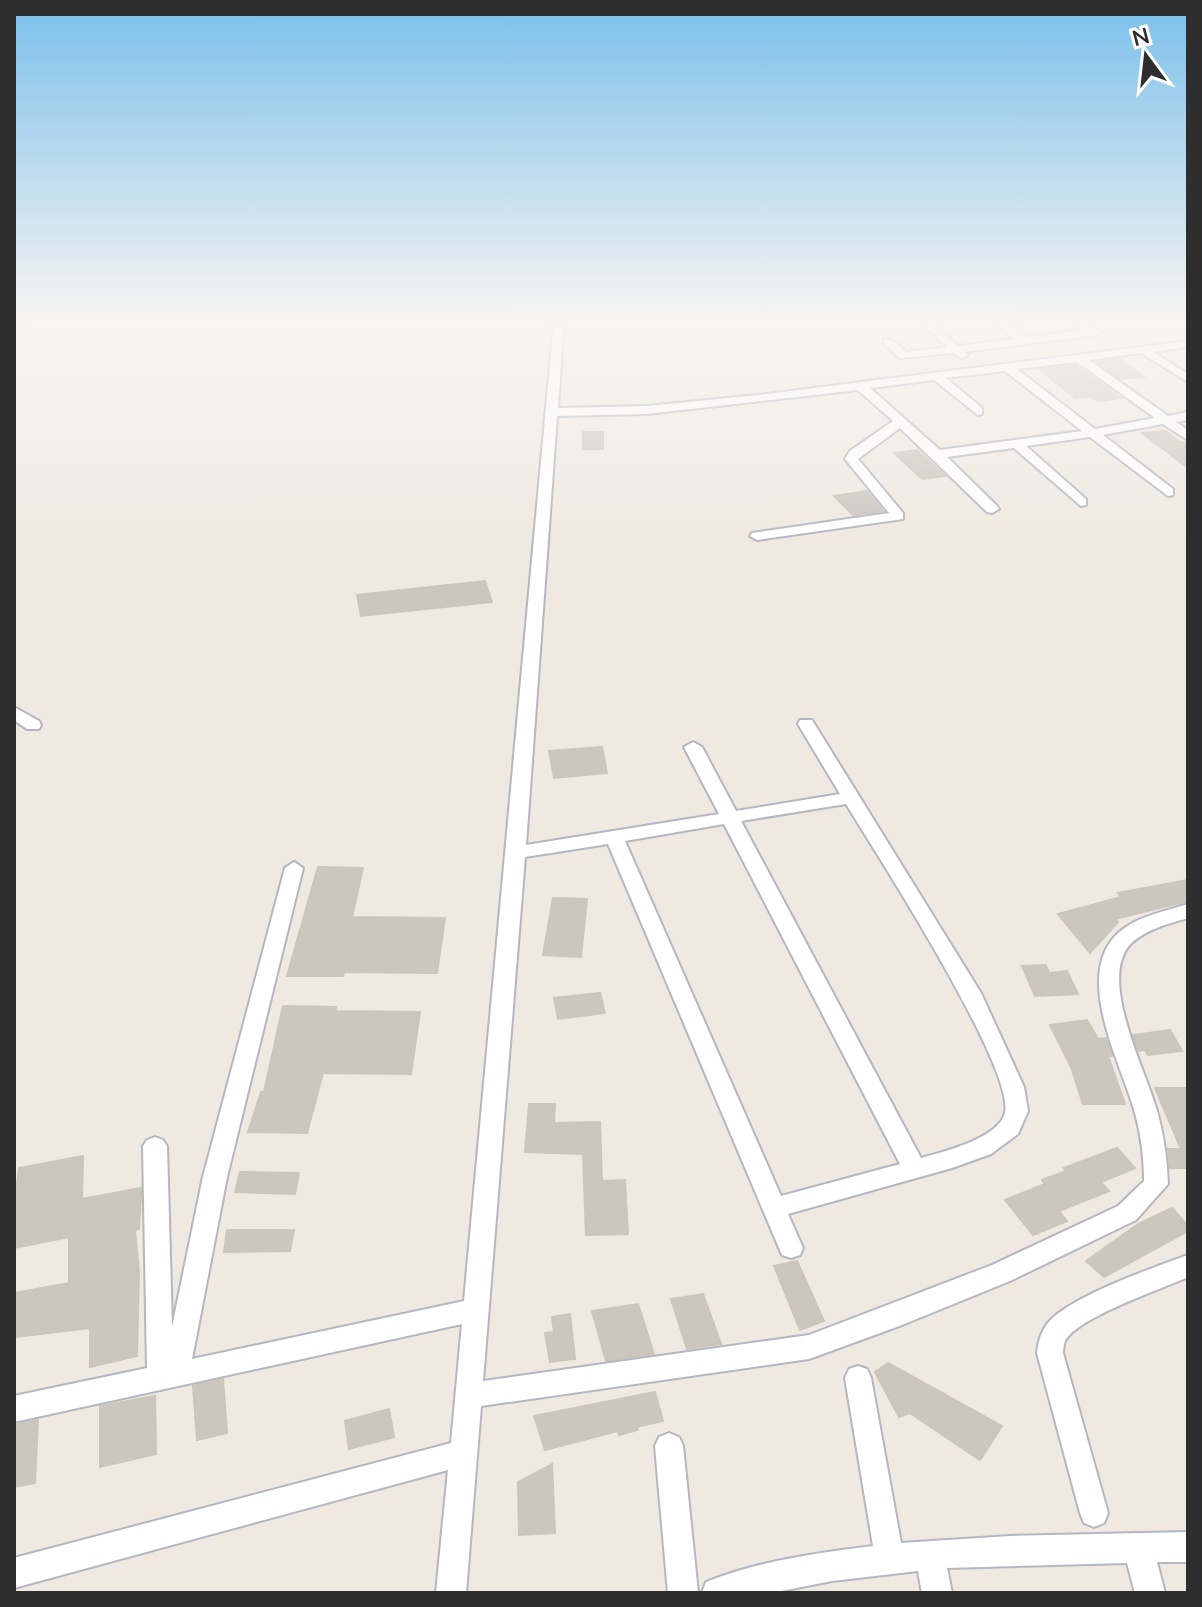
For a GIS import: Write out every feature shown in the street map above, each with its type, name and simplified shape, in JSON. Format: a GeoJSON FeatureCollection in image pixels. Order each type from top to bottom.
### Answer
{"type":"FeatureCollection","features":[{"type":"Feature","properties":{"kind":"street"},"geometry":{"type":"LineString","coordinates":[[451,1593],[553,395]]}},
{"type":"Feature","properties":{"kind":"street"},"geometry":{"type":"LineString","coordinates":[[552,412],[647,410],[781,395]]}},
{"type":"Feature","properties":{"kind":"street"},"geometry":{"type":"LineString","coordinates":[[871,395],[992,509]]}},
{"type":"Feature","properties":{"kind":"street"},"geometry":{"type":"LineString","coordinates":[[959,395],[978,411]]}},
{"type":"Feature","properties":{"kind":"street"},"geometry":{"type":"LineString","coordinates":[[1044,395],[1168,492]]}},
{"type":"Feature","properties":{"kind":"street"},"geometry":{"type":"LineString","coordinates":[[1132,395],[1188,436]]}},
{"type":"Feature","properties":{"kind":"street"},"geometry":{"type":"LineString","coordinates":[[937,454],[1094,433],[1188,416]]}},
{"type":"Feature","properties":{"kind":"street"},"geometry":{"type":"LineString","coordinates":[[757,536],[898,516],[851,459],[900,422]]}},
{"type":"Feature","properties":{"kind":"street"},"geometry":{"type":"LineString","coordinates":[[1016,443],[1081,502]]}},
{"type":"Feature","properties":{"kind":"street"},"geometry":{"type":"LineString","coordinates":[[14,712],[33,725]]}},
{"type":"Feature","properties":{"kind":"street"},"geometry":{"type":"LineString","coordinates":[[774,1208],[983,1147],[1010,1128],[1017,1111],[1013,1087],[971,993],[806,724]]}},
{"type":"Feature","properties":{"kind":"street"},"geometry":{"type":"LineString","coordinates":[[693,747],[915,1169]]}},
{"type":"Feature","properties":{"kind":"street"},"geometry":{"type":"LineString","coordinates":[[515,853],[850,798]]}},
{"type":"Feature","properties":{"kind":"street"},"geometry":{"type":"LineString","coordinates":[[614,836],[791,1248]]}},
{"type":"Feature","properties":{"kind":"street"},"geometry":{"type":"LineString","coordinates":[[168,1377],[215,1177],[294,868]]}},
{"type":"Feature","properties":{"kind":"street"},"geometry":{"type":"LineString","coordinates":[[469,1395],[809,1347],[1001,1273],[1127,1213],[1156,1184],[1156,1160],[1147,1111],[1113,1012],[1108,963],[1118,946],[1138,927],[1188,911]]}},
{"type":"Feature","properties":{"kind":"street"},"geometry":{"type":"LineString","coordinates":[[155,1146],[168,1377]]}},
{"type":"Feature","properties":{"kind":"street"},"geometry":{"type":"LineString","coordinates":[[1094,1513],[1050,1353],[1051,1342],[1065,1323],[1188,1266]]}},
{"type":"Feature","properties":{"kind":"street"},"geometry":{"type":"LineString","coordinates":[[14,1409],[476,1310]]}},
{"type":"Feature","properties":{"kind":"street"},"geometry":{"type":"LineString","coordinates":[[858,1378],[889,1556]]}},
{"type":"Feature","properties":{"kind":"street"},"geometry":{"type":"LineString","coordinates":[[669,1446],[683,1593]]}},
{"type":"Feature","properties":{"kind":"street"},"geometry":{"type":"LineString","coordinates":[[14,1573],[465,1452]]}},
{"type":"Feature","properties":{"kind":"street"},"geometry":{"type":"LineString","coordinates":[[724,1592],[811,1568],[889,1556],[1188,1547]]}},
{"type":"Feature","properties":{"kind":"street"},"geometry":{"type":"LineString","coordinates":[[1138,1548],[1150,1593]]}},
{"type":"Feature","properties":{"kind":"street"},"geometry":{"type":"LineString","coordinates":[[930,1555],[937,1593]]}},
{"type":"Feature","properties":{"kind":"building"},"geometry":{"type":"Polygon","coordinates":[[[1071,395],[1117,395],[1121,398],[1097,401],[1091,396],[1075,398],[1071,395]]]}},
{"type":"Feature","properties":{"kind":"building"},"geometry":{"type":"Polygon","coordinates":[[[1166,431],[1179,442],[1188,443],[1188,468],[1142,433],[1166,431]]]}},
{"type":"Feature","properties":{"kind":"building"},"geometry":{"type":"Polygon","coordinates":[[[583,432],[603,432],[603,449],[583,449],[583,432]]]}},
{"type":"Feature","properties":{"kind":"building"},"geometry":{"type":"Polygon","coordinates":[[[917,450],[945,476],[922,479],[894,453],[917,450]]]}},
{"type":"Feature","properties":{"kind":"building"},"geometry":{"type":"Polygon","coordinates":[[[867,491],[883,511],[853,515],[834,496],[867,491]]]}},
{"type":"Feature","properties":{"kind":"building"},"geometry":{"type":"Polygon","coordinates":[[[485,581],[492,602],[361,616],[357,595],[485,581]]]}},
{"type":"Feature","properties":{"kind":"building"},"geometry":{"type":"Polygon","coordinates":[[[602,747],[607,773],[554,778],[549,751],[602,747]]]}},
{"type":"Feature","properties":{"kind":"building"},"geometry":{"type":"Polygon","coordinates":[[[318,867],[363,868],[352,917],[445,918],[437,973],[344,972],[343,976],[287,976],[318,867]]]}},
{"type":"Feature","properties":{"kind":"building"},"geometry":{"type":"Polygon","coordinates":[[[1188,880],[1188,901],[1115,919],[1118,922],[1090,953],[1058,914],[1121,897],[1118,893],[1188,880]]]}},
{"type":"Feature","properties":{"kind":"building"},"geometry":{"type":"Polygon","coordinates":[[[553,898],[587,899],[581,957],[543,955],[553,898]]]}},
{"type":"Feature","properties":{"kind":"building"},"geometry":{"type":"Polygon","coordinates":[[[1046,965],[1049,973],[1067,971],[1078,994],[1035,996],[1022,966],[1046,965]]]}},
{"type":"Feature","properties":{"kind":"building"},"geometry":{"type":"Polygon","coordinates":[[[600,993],[605,1013],[558,1019],[554,998],[600,993]]]}},
{"type":"Feature","properties":{"kind":"building"},"geometry":{"type":"Polygon","coordinates":[[[283,1006],[336,1007],[335,1011],[420,1012],[411,1074],[323,1073],[307,1133],[248,1132],[261,1092],[264,1092],[283,1006]]]}},
{"type":"Feature","properties":{"kind":"building"},"geometry":{"type":"Polygon","coordinates":[[[1087,1020],[1098,1039],[1106,1038],[1112,1056],[1108,1056],[1125,1104],[1083,1104],[1071,1067],[1050,1025],[1087,1020]]]}},
{"type":"Feature","properties":{"kind":"building"},"geometry":{"type":"Polygon","coordinates":[[[1170,1030],[1182,1051],[1148,1055],[1145,1050],[1139,1051],[1133,1035],[1170,1030]]]}},
{"type":"Feature","properties":{"kind":"building"},"geometry":{"type":"Polygon","coordinates":[[[1155,1088],[1188,1088],[1188,1168],[1170,1168],[1168,1149],[1181,1149],[1155,1088]]]}},
{"type":"Feature","properties":{"kind":"building"},"geometry":{"type":"Polygon","coordinates":[[[529,1104],[555,1104],[554,1123],[600,1122],[602,1181],[625,1180],[628,1234],[586,1235],[583,1154],[525,1152],[529,1104]]]}},
{"type":"Feature","properties":{"kind":"building"},"geometry":{"type":"Polygon","coordinates":[[[1117,1148],[1135,1168],[1101,1182],[1109,1191],[1059,1211],[1067,1221],[1033,1235],[1005,1200],[1045,1184],[1042,1180],[1066,1171],[1064,1168],[1117,1148]]]}},
{"type":"Feature","properties":{"kind":"building"},"geometry":{"type":"Polygon","coordinates":[[[83,1156],[82,1199],[141,1188],[139,1229],[135,1230],[139,1272],[137,1356],[90,1367],[90,1328],[14,1337],[14,1293],[69,1283],[69,1237],[14,1248],[14,1208],[19,1168],[83,1156]]]}},
{"type":"Feature","properties":{"kind":"building"},"geometry":{"type":"Polygon","coordinates":[[[240,1172],[299,1173],[295,1194],[235,1192],[240,1172]]]}},
{"type":"Feature","properties":{"kind":"building"},"geometry":{"type":"Polygon","coordinates":[[[1172,1208],[1188,1226],[1188,1231],[1104,1277],[1086,1261],[1138,1224],[1172,1208]]]}},
{"type":"Feature","properties":{"kind":"building"},"geometry":{"type":"Polygon","coordinates":[[[227,1230],[294,1230],[290,1251],[224,1252],[227,1230]]]}},
{"type":"Feature","properties":{"kind":"building"},"geometry":{"type":"Polygon","coordinates":[[[797,1261],[824,1321],[800,1330],[774,1266],[797,1261]]]}},
{"type":"Feature","properties":{"kind":"building"},"geometry":{"type":"Polygon","coordinates":[[[703,1294],[721,1344],[687,1349],[671,1299],[703,1294]]]}},
{"type":"Feature","properties":{"kind":"building"},"geometry":{"type":"Polygon","coordinates":[[[638,1304],[654,1354],[606,1361],[592,1311],[638,1304]]]}},
{"type":"Feature","properties":{"kind":"building"},"geometry":{"type":"Polygon","coordinates":[[[570,1314],[575,1359],[550,1362],[545,1333],[554,1332],[552,1317],[570,1314]]]}},
{"type":"Feature","properties":{"kind":"building"},"geometry":{"type":"Polygon","coordinates":[[[888,1363],[1002,1426],[980,1460],[910,1413],[899,1417],[875,1372],[888,1363]]]}},
{"type":"Feature","properties":{"kind":"building"},"geometry":{"type":"Polygon","coordinates":[[[223,1379],[227,1433],[197,1440],[193,1386],[223,1379]]]}},
{"type":"Feature","properties":{"kind":"building"},"geometry":{"type":"Polygon","coordinates":[[[655,1392],[663,1421],[636,1427],[638,1430],[619,1435],[618,1431],[545,1450],[534,1416],[655,1392]]]}},
{"type":"Feature","properties":{"kind":"building"},"geometry":{"type":"Polygon","coordinates":[[[155,1396],[156,1454],[100,1467],[100,1406],[155,1396]]]}},
{"type":"Feature","properties":{"kind":"building"},"geometry":{"type":"Polygon","coordinates":[[[389,1409],[394,1437],[349,1449],[345,1421],[389,1409]]]}},
{"type":"Feature","properties":{"kind":"building"},"geometry":{"type":"Polygon","coordinates":[[[38,1420],[35,1483],[14,1487],[14,1425],[38,1420]]]}},
{"type":"Feature","properties":{"kind":"building"},"geometry":{"type":"Polygon","coordinates":[[[552,1464],[555,1533],[519,1535],[518,1482],[552,1464]]]}}]}
